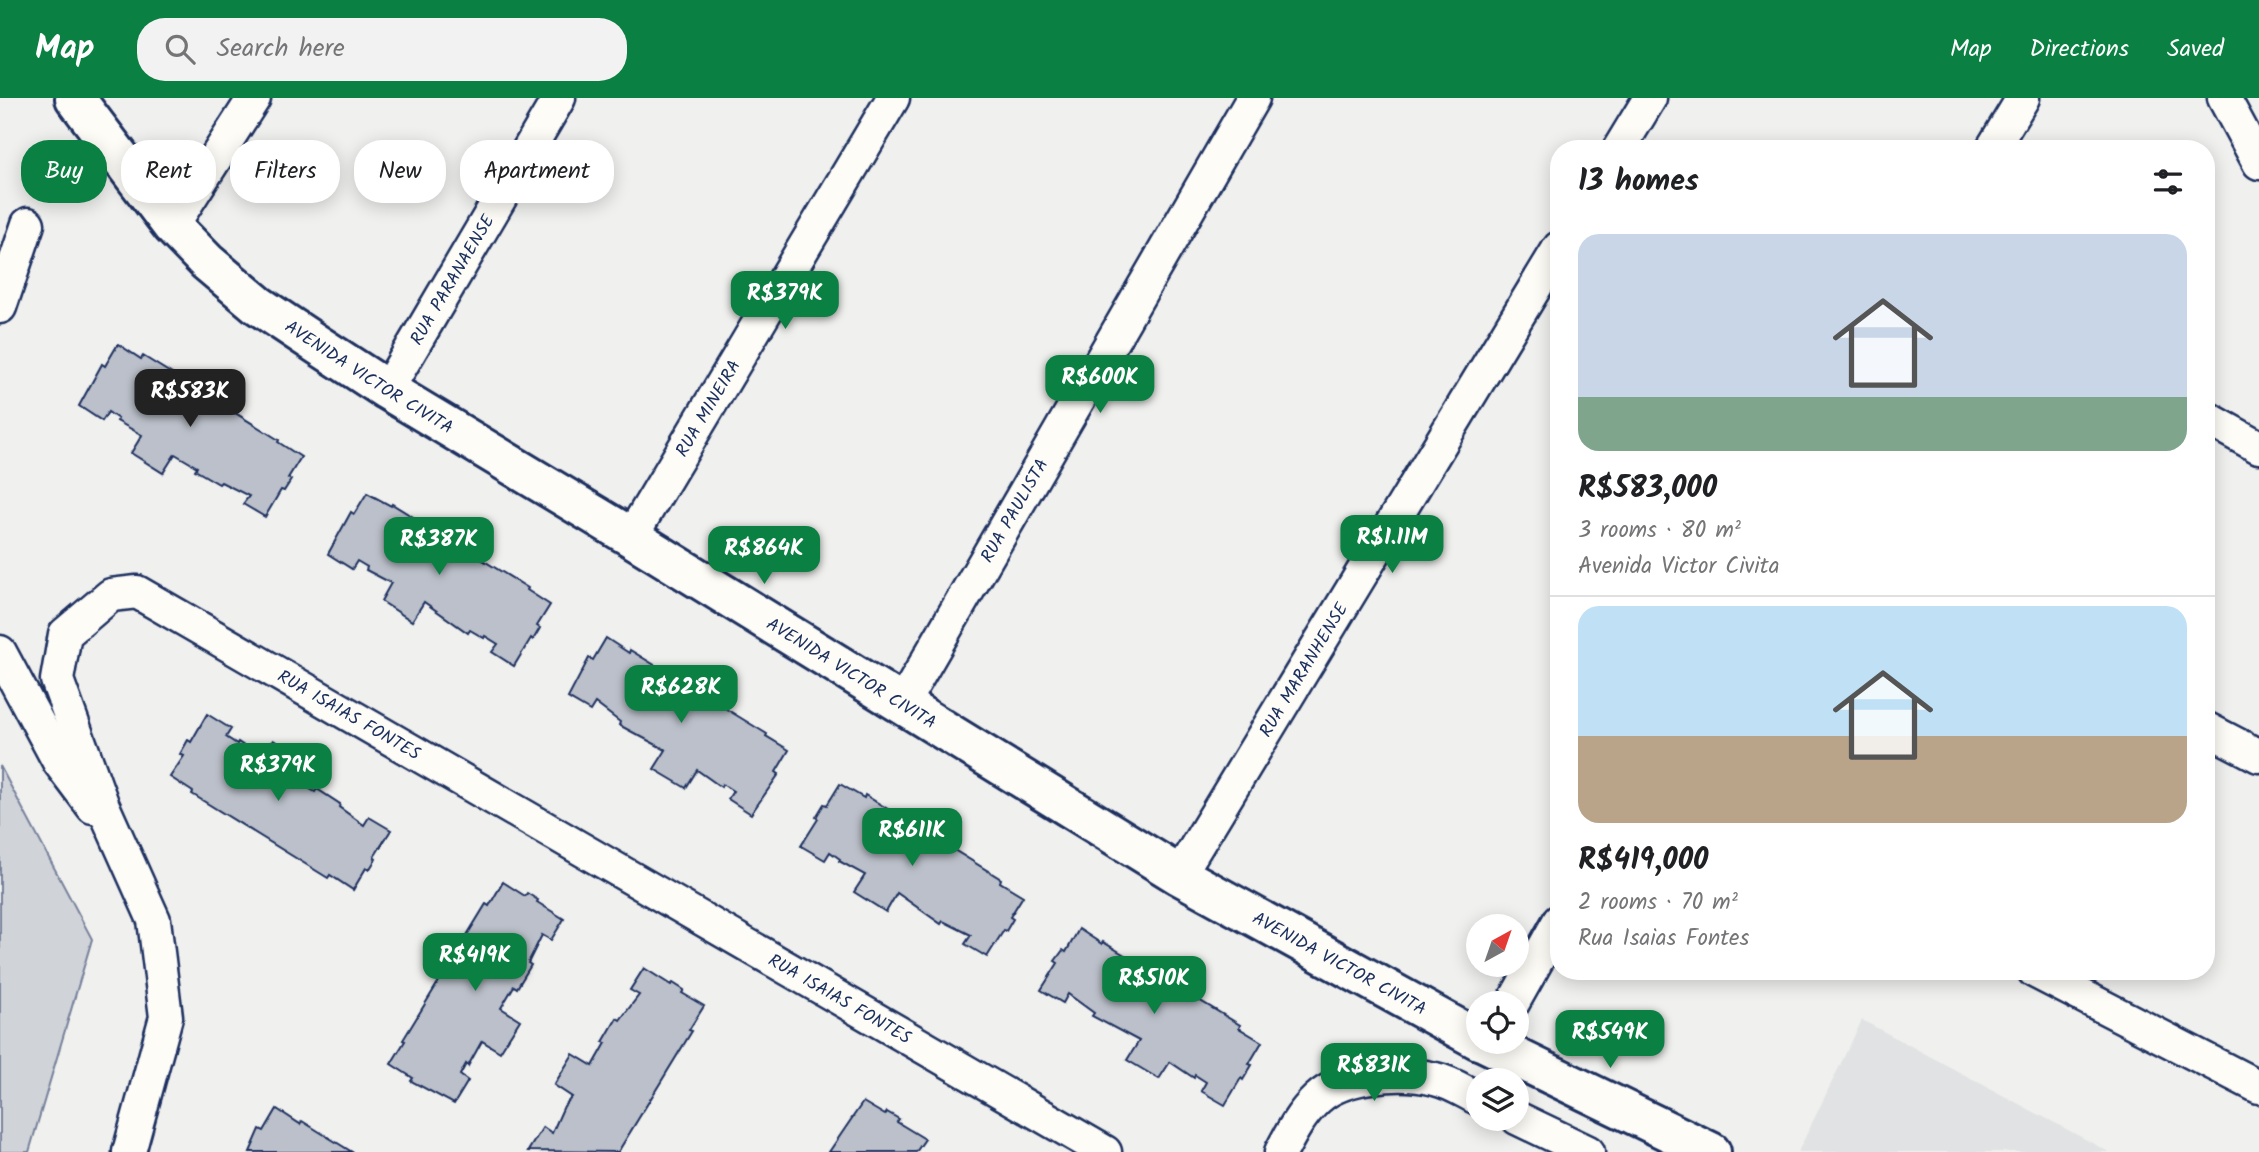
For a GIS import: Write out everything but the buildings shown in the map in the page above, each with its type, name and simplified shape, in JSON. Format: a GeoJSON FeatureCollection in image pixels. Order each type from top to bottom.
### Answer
{"type":"FeatureCollection","features":[{"type":"Feature","properties":{"kind":"main road","name":"AVENIDA VICTOR CIVITA"},"geometry":{"type":"LineString","coordinates":[[75,98],[172,226],[207,262],[258,305],[387,390],[631,537],[1179,876],[1466,1032]]}},
{"type":"Feature","properties":{"kind":"main road","name":"AVENIDA VICTOR CIVITA"},"geometry":{"type":"LineString","coordinates":[[1510,1054],[1711,1152]]}},
{"type":"Feature","properties":{"kind":"street"},"geometry":{"type":"LineString","coordinates":[[172,226],[254,98]]}},
{"type":"Feature","properties":{"kind":"street","name":"RUA PARANAENSE"},"geometry":{"type":"LineString","coordinates":[[387,390],[559,98]]}},
{"type":"Feature","properties":{"kind":"street","name":"RUA MINEIRA"},"geometry":{"type":"LineString","coordinates":[[631,537],[893,98]]}},
{"type":"Feature","properties":{"kind":"street","name":"RUA PAULISTA"},"geometry":{"type":"LineString","coordinates":[[901,706],[1253,98]]}},
{"type":"Feature","properties":{"kind":"street"},"geometry":{"type":"LineString","coordinates":[[1624,140],[1650,98]]}},
{"type":"Feature","properties":{"kind":"street"},"geometry":{"type":"LineString","coordinates":[[1997,140],[2023,98]]}},
{"type":"Feature","properties":{"kind":"street"},"geometry":{"type":"LineString","coordinates":[[2224,98],[2259,163]]}},
{"type":"Feature","properties":{"kind":"street"},"geometry":{"type":"LineString","coordinates":[[0,307],[28,224]]}},
{"type":"Feature","properties":{"kind":"street","name":"RUA MARANHENSE"},"geometry":{"type":"LineString","coordinates":[[1179,876],[1550,263]]}},
{"type":"Feature","properties":{"kind":"street"},"geometry":{"type":"LineString","coordinates":[[2215,422],[2259,447]]}},
{"type":"Feature","properties":{"kind":"street","name":"RUA ISAIAS FONTES"},"geometry":{"type":"LineString","coordinates":[[129,1152],[166,1017],[154,919],[103,806],[57,680],[65,635],[111,595],[137,592],[1105,1152]]}},
{"type":"Feature","properties":{"kind":"street"},"geometry":{"type":"LineString","coordinates":[[0,652],[59,762],[121,845]]}},
{"type":"Feature","properties":{"kind":"street"},"geometry":{"type":"LineString","coordinates":[[2215,733],[2259,756]]}},
{"type":"Feature","properties":{"kind":"street"},"geometry":{"type":"LineString","coordinates":[[1520,991],[1550,936]]}},
{"type":"Feature","properties":{"kind":"street"},"geometry":{"type":"LineString","coordinates":[[2051,980],[2259,1087]]}},
{"type":"Feature","properties":{"kind":"street"},"geometry":{"type":"LineString","coordinates":[[1280,1152],[1297,1122],[1317,1099],[1345,1084],[1391,1074],[1415,1075],[1438,1079],[1466,1093]]}},
{"type":"Feature","properties":{"kind":"street"},"geometry":{"type":"LineString","coordinates":[[1529,1124],[1588,1152]]}},
{"type":"Feature","properties":{"kind":"shaded area"},"geometry":{"type":"Polygon","coordinates":[[[0,766],[92,939],[29,1152],[0,1152],[0,766]]]}},
{"type":"Feature","properties":{"kind":"shaded area"},"geometry":{"type":"Polygon","coordinates":[[[1862,1020],[2109,1152],[1798,1152],[1862,1020]]]}}]}
